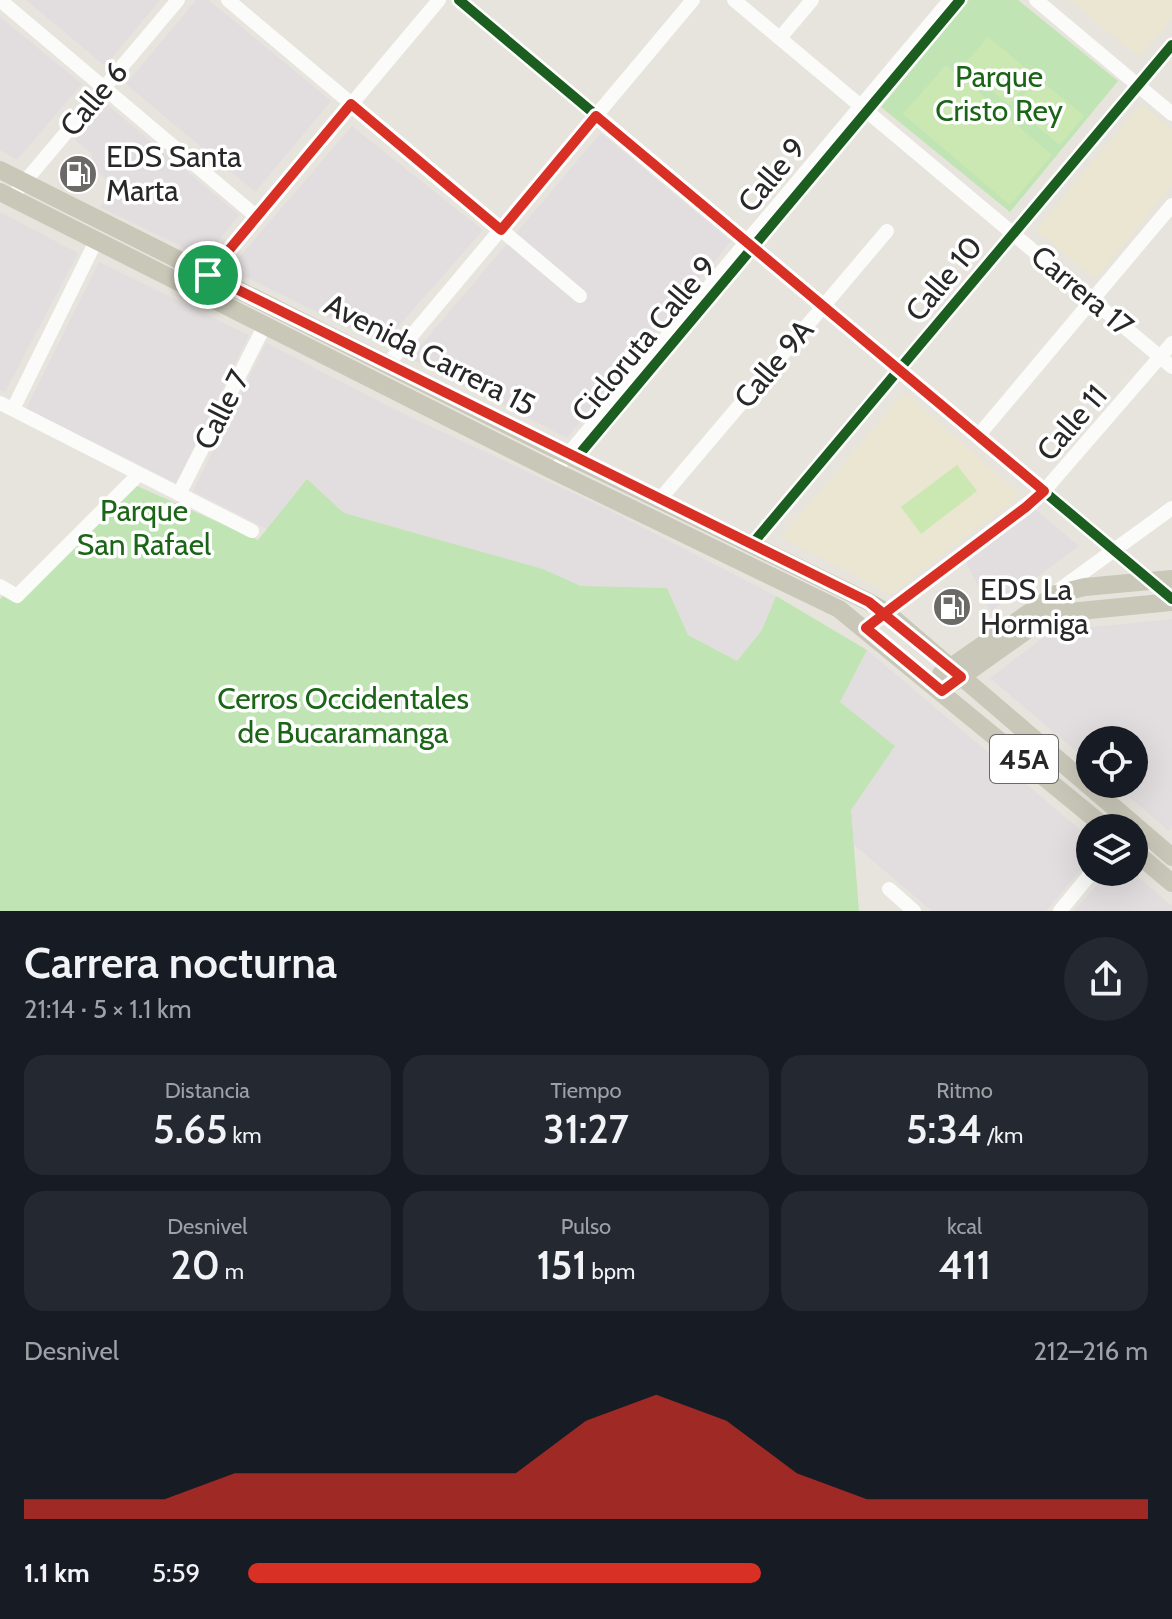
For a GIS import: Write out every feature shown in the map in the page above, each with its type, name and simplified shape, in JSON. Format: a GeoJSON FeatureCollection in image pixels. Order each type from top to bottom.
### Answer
{"type":"FeatureCollection","features":[{"type":"Feature","properties":{"kind":"main road","name":"Avenida Carrera 15"},"geometry":{"type":"LineString","coordinates":[[0,170],[11,191],[96,241],[554,471],[804,590],[866,628],[1089,814]]}},
{"type":"Feature","properties":{"kind":"main road","name":"Avenida Carrera 15"},"geometry":{"type":"LineString","coordinates":[[11,191],[208,275],[568,455],[753,543],[886,612],[1171,853]]}},
{"type":"Feature","properties":{"kind":"main road"},"geometry":{"type":"LineString","coordinates":[[936,686],[1048,598],[1085,587],[1172,579]]}},
{"type":"Feature","properties":{"kind":"main road"},"geometry":{"type":"LineString","coordinates":[[956,672],[1059,613],[1172,600]]}},
{"type":"Feature","properties":{"kind":"main road"},"geometry":{"type":"LineString","coordinates":[[1148,863],[1172,883]]}},
{"type":"Feature","properties":{"kind":"street"},"geometry":{"type":"LineString","coordinates":[[0,0],[257,217]]}},
{"type":"Feature","properties":{"kind":"street","name":"Calle 6"},"geometry":{"type":"LineString","coordinates":[[11,191],[178,0]]}},
{"type":"Feature","properties":{"kind":"street"},"geometry":{"type":"LineString","coordinates":[[228,0],[580,296]]}},
{"type":"Feature","properties":{"kind":"street"},"geometry":{"type":"LineString","coordinates":[[208,275],[439,0]]}},
{"type":"Feature","properties":{"kind":"street"},"geometry":{"type":"LineString","coordinates":[[459,0],[1172,600]]}},
{"type":"Feature","properties":{"kind":"street"},"geometry":{"type":"LineString","coordinates":[[387,365],[693,0]]}},
{"type":"Feature","properties":{"kind":"street","name":"Carrera 17"},"geometry":{"type":"LineString","coordinates":[[734,0],[1166,362]]}},
{"type":"Feature","properties":{"kind":"street"},"geometry":{"type":"LineString","coordinates":[[780,38],[812,0]]}},
{"type":"Feature","properties":{"kind":"street","name":"Calle 9"},"geometry":{"type":"LineString","coordinates":[[554,471],[950,0]]}},
{"type":"Feature","properties":{"kind":"street"},"geometry":{"type":"LineString","coordinates":[[1036,0],[1172,114]]}},
{"type":"Feature","properties":{"kind":"street","name":"Calle 10"},"geometry":{"type":"LineString","coordinates":[[753,543],[1172,45]]}},
{"type":"Feature","properties":{"kind":"street"},"geometry":{"type":"LineString","coordinates":[[978,436],[1172,205]]}},
{"type":"Feature","properties":{"kind":"street","name":"Calle 9A"},"geometry":{"type":"LineString","coordinates":[[661,498],[887,231]]}},
{"type":"Feature","properties":{"kind":"street"},"geometry":{"type":"LineString","coordinates":[[96,241],[6,406],[252,531]]}},
{"type":"Feature","properties":{"kind":"street","name":"Calle 7"},"geometry":{"type":"LineString","coordinates":[[179,494],[265,325]]}},
{"type":"Feature","properties":{"kind":"street","name":"Calle 11"},"geometry":{"type":"LineString","coordinates":[[866,628],[1044,491],[1166,362],[1172,343]]}},
{"type":"Feature","properties":{"kind":"street"},"geometry":{"type":"LineString","coordinates":[[0,586],[17,596],[139,474]]}},
{"type":"Feature","properties":{"kind":"street"},"geometry":{"type":"LineString","coordinates":[[1048,598],[1172,508]]}},
{"type":"Feature","properties":{"kind":"street"},"geometry":{"type":"LineString","coordinates":[[1060,911],[1081,886]]}},
{"type":"Feature","properties":{"kind":"street"},"geometry":{"type":"LineString","coordinates":[[889,889],[914,911]]}},
{"type":"Feature","properties":{"kind":"shaded area"},"geometry":{"type":"Polygon","coordinates":[[[26,0],[160,0],[105,66],[26,0]]]}},
{"type":"Feature","properties":{"kind":"shaded area"},"geometry":{"type":"Polygon","coordinates":[[[196,0],[209,0],[331,101],[255,192],[126,84],[196,0]]]}},
{"type":"Feature","properties":{"kind":"shaded area"},"geometry":{"type":"Polygon","coordinates":[[[1070,0],[1172,0],[1172,18],[1139,57],[1070,0]]]}},
{"type":"Feature","properties":{"kind":"shaded area"},"geometry":{"type":"Polygon","coordinates":[[[0,17],[82,84],[17,160],[0,150],[0,17]]]}},
{"type":"Feature","properties":{"kind":"shaded area"},"geometry":{"type":"Polygon","coordinates":[[[105,103],[239,215],[205,258],[100,207],[114,186],[96,170],[91,153],[75,140],[105,103]]]}},
{"type":"Feature","properties":{"kind":"shaded area"},"geometry":{"type":"Polygon","coordinates":[[[1141,104],[1172,129],[1172,186],[1095,279],[1036,230],[1141,104]]]}},
{"type":"Feature","properties":{"kind":"shaded area"},"geometry":{"type":"Polygon","coordinates":[[[352,126],[483,230],[383,344],[229,269],[352,126]]]}},
{"type":"Feature","properties":{"kind":"shaded area"},"geometry":{"type":"Polygon","coordinates":[[[601,133],[731,241],[567,438],[410,358],[601,133]]]}},
{"type":"Feature","properties":{"kind":"shaded area"},"geometry":{"type":"Polygon","coordinates":[[[0,212],[78,253],[5,392],[0,390],[0,212]]]}},
{"type":"Feature","properties":{"kind":"shaded area"},"geometry":{"type":"Polygon","coordinates":[[[99,262],[249,335],[176,483],[26,409],[99,262]]]}},
{"type":"Feature","properties":{"kind":"shaded area"},"geometry":{"type":"Polygon","coordinates":[[[266,343],[404,414],[607,509],[776,596],[762,630],[737,661],[688,635],[667,588],[581,586],[543,569],[344,513],[308,480],[267,529],[193,491],[266,343]]]}},
{"type":"Feature","properties":{"kind":"shaded area"},"geometry":{"type":"Polygon","coordinates":[[[905,392],[1020,495],[890,594],[781,537],[905,392]]]}},
{"type":"Feature","properties":{"kind":"shaded area"},"geometry":{"type":"Polygon","coordinates":[[[1035,509],[1079,546],[991,611],[965,561],[1035,509]]]}},
{"type":"Feature","properties":{"kind":"shaded area"},"geometry":{"type":"Polygon","coordinates":[[[1172,619],[1172,827],[1169,831],[1130,798],[1148,798],[1148,726],[1076,726],[1076,751],[990,678],[1052,631],[1172,619]]]}},
{"type":"Feature","properties":{"kind":"shaded area"},"geometry":{"type":"Polygon","coordinates":[[[867,650],[1076,826],[1076,876],[1046,911],[932,911],[853,844],[850,810],[895,746],[840,702],[867,650]]]}},
{"type":"Feature","properties":{"kind":"shaded area"},"geometry":{"type":"Polygon","coordinates":[[[1096,886],[1148,886],[1172,906],[1172,911],[1074,911],[1096,886]]]}},
{"type":"Feature","properties":{"kind":"green space","name":"Parque Cristo Rey"},"geometry":{"type":"Polygon","coordinates":[[[969,0],[1018,0],[1118,81],[1010,212],[881,107],[969,0]]]}},
{"type":"Feature","properties":{"kind":"green space"},"geometry":{"type":"Polygon","coordinates":[[[988,37],[1034,75],[1009,105],[963,66],[988,37]]]}},
{"type":"Feature","properties":{"kind":"green space"},"geometry":{"type":"Polygon","coordinates":[[[946,65],[1052,155],[1010,205],[903,114],[946,65]]]}},
{"type":"Feature","properties":{"kind":"green space"},"geometry":{"type":"Polygon","coordinates":[[[1038,78],[1084,116],[1060,145],[1014,107],[1038,78]]]}},
{"type":"Feature","properties":{"kind":"green space"},"geometry":{"type":"Polygon","coordinates":[[[957,465],[977,491],[921,534],[901,507],[957,465]]]}},
{"type":"Feature","properties":{"kind":"green space","name":"Cerros Occidentales de Bucaramanga"},"geometry":{"type":"Polygon","coordinates":[[[307,479],[344,513],[543,569],[581,586],[667,588],[688,635],[737,661],[762,630],[776,596],[867,650],[840,702],[895,746],[851,810],[859,911],[0,911],[0,599],[3,596],[16,602],[137,486],[258,540],[307,479]]]}},
{"type":"Feature","properties":{"kind":"cycle path"},"geometry":{"type":"LineString","coordinates":[[459,0],[1172,599]]}},
{"type":"Feature","properties":{"kind":"cycle path","name":"Cicloruta Calle 9"},"geometry":{"type":"LineString","coordinates":[[582,451],[960,0]]}},
{"type":"Feature","properties":{"kind":"cycle path"},"geometry":{"type":"LineString","coordinates":[[753,543],[1172,45]]}},
{"type":"Feature","properties":{"kind":"place","name":"EDS Santa Marta"},"geometry":{"type":"Point","coordinates":[78,174]}},
{"type":"Feature","properties":{"kind":"place","name":"EDS La Hormiga"},"geometry":{"type":"Point","coordinates":[952,607]}},
{"type":"Feature","properties":{"kind":"route"},"geometry":{"type":"LineString","coordinates":[[208,275],[351,104],[501,230],[596,116],[1044,491],[1026,507],[886,612],[866,628],[942,691],[961,677],[886,612],[869,602],[208,275]]}},
{"type":"Feature","properties":{"kind":"park label","name":"Parque San Rafael"},"geometry":{"type":"Point","coordinates":[144,528]}}]}
